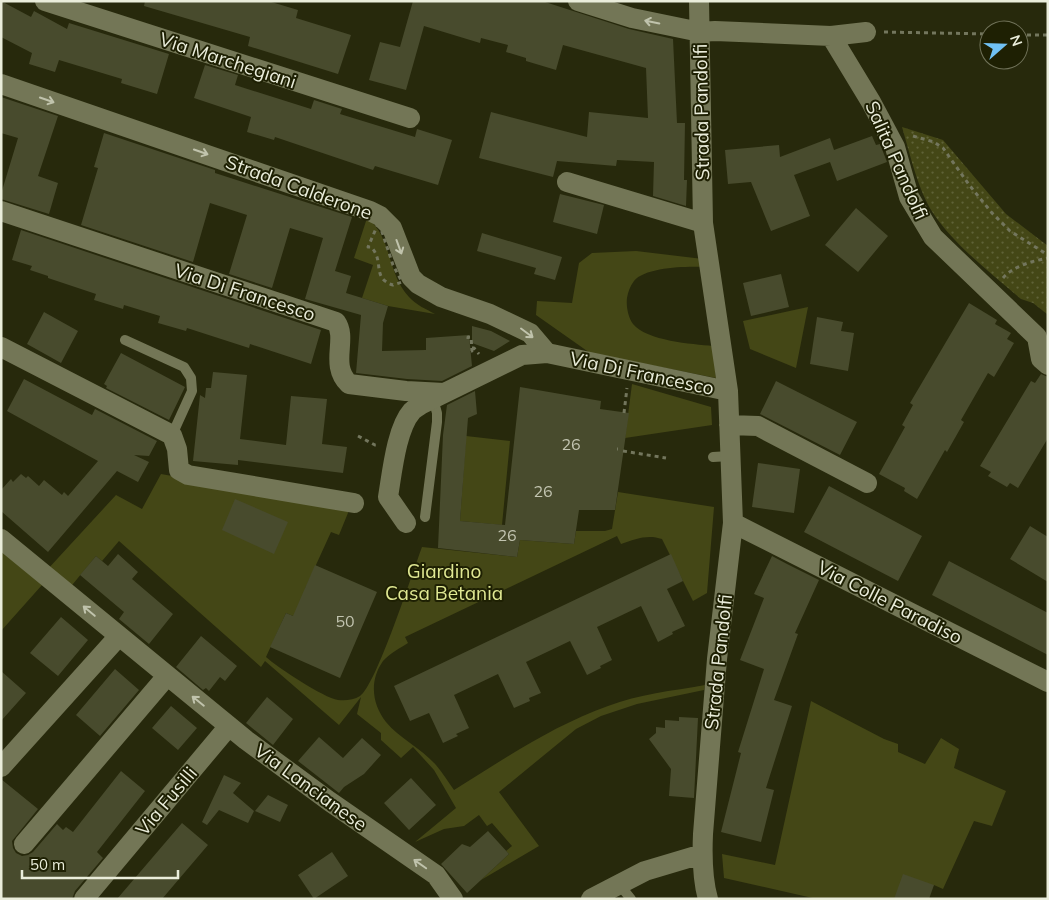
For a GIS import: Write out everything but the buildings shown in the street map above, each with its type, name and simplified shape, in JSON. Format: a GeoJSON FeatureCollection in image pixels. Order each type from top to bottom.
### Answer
{"type":"FeatureCollection","features":[{"type":"Feature","properties":{"kind":"street","name":"Via Marchegiani"},"geometry":{"type":"LineString","coordinates":[[45,1],[410,118]]}},
{"type":"Feature","properties":{"kind":"street"},"geometry":{"type":"LineString","coordinates":[[578,1],[632,18],[700,32],[831,36],[866,32]]}},
{"type":"Feature","properties":{"kind":"street","name":"Strada Pandolfi"},"geometry":{"type":"LineString","coordinates":[[699,1],[703,223],[728,391],[730,425],[722,457],[733,522],[717,659],[702,854],[704,887],[708,899]]}},
{"type":"Feature","properties":{"kind":"street","name":"Salita Pandolfi"},"geometry":{"type":"LineString","coordinates":[[831,36],[871,102],[895,147],[909,197],[933,237],[1037,337],[1041,359],[1048,365]]}},
{"type":"Feature","properties":{"kind":"street","name":"Strada Calderone"},"geometry":{"type":"LineString","coordinates":[[1,84],[370,210],[380,216],[392,228],[411,276],[418,284],[441,298],[490,314],[523,329],[530,333],[547,353]]}},
{"type":"Feature","properties":{"kind":"street"},"geometry":{"type":"LineString","coordinates":[[567,182],[703,223]]}},
{"type":"Feature","properties":{"kind":"street","name":"Via Di Francesco"},"geometry":{"type":"LineString","coordinates":[[1,211],[336,322],[340,328],[339,352],[342,374],[349,384],[439,396]]}},
{"type":"Feature","properties":{"kind":"street"},"geometry":{"type":"LineString","coordinates":[[1,347],[172,436],[177,449],[179,470],[188,475],[354,503]]}},
{"type":"Feature","properties":{"kind":"street","name":"Via Di Francesco"},"geometry":{"type":"LineString","coordinates":[[406,523],[388,498],[395,454],[405,422],[412,411],[522,355],[547,353],[728,391]]}},
{"type":"Feature","properties":{"kind":"street"},"geometry":{"type":"LineString","coordinates":[[730,425],[758,426],[867,483]]}},
{"type":"Feature","properties":{"kind":"street","name":"Via Colle Paradiso"},"geometry":{"type":"LineString","coordinates":[[733,522],[1048,682]]}},
{"type":"Feature","properties":{"kind":"street","name":"Via Lancianese"},"geometry":{"type":"LineString","coordinates":[[1,539],[229,726],[329,801],[436,875],[453,899]]}},
{"type":"Feature","properties":{"kind":"street"},"geometry":{"type":"LineString","coordinates":[[1,767],[119,636]]}},
{"type":"Feature","properties":{"kind":"street"},"geometry":{"type":"LineString","coordinates":[[24,844],[167,676]]}},
{"type":"Feature","properties":{"kind":"street","name":"Via Fusilli"},"geometry":{"type":"LineString","coordinates":[[84,899],[229,726]]}},
{"type":"Feature","properties":{"kind":"street"},"geometry":{"type":"LineString","coordinates":[[592,899],[625,892],[645,871],[702,854]]}},
{"type":"Feature","properties":{"kind":"lane"},"geometry":{"type":"LineString","coordinates":[[125,340],[184,367],[192,378],[192,391],[172,436]]}},
{"type":"Feature","properties":{"kind":"lane"},"geometry":{"type":"LineString","coordinates":[[425,517],[439,396]]}},
{"type":"Feature","properties":{"kind":"path"},"geometry":{"type":"LineString","coordinates":[[866,32],[979,34]]}},
{"type":"Feature","properties":{"kind":"path"},"geometry":{"type":"LineString","coordinates":[[1029,35],[1048,35]]}},
{"type":"Feature","properties":{"kind":"path"},"geometry":{"type":"LineString","coordinates":[[911,136],[934,142],[943,148],[992,213],[1010,231],[1048,254]]}},
{"type":"Feature","properties":{"kind":"path"},"geometry":{"type":"LineString","coordinates":[[378,224],[370,245],[379,261],[379,274],[393,285]]}},
{"type":"Feature","properties":{"kind":"path"},"geometry":{"type":"LineString","coordinates":[[1007,273],[1048,258]]}},
{"type":"Feature","properties":{"kind":"path"},"geometry":{"type":"LineString","coordinates":[[468,339],[468,337],[471,337],[471,351]]}},
{"type":"Feature","properties":{"kind":"path"},"geometry":{"type":"LineString","coordinates":[[358,436],[375,445],[383,444]]}},
{"type":"Feature","properties":{"kind":"path"},"geometry":{"type":"LineString","coordinates":[[624,451],[666,458]]}},
{"type":"Feature","properties":{"kind":"green space"},"geometry":{"type":"Polygon","coordinates":[[[902,127],[943,140],[1006,214],[1048,246],[1048,316],[1033,303],[1021,299],[986,269],[942,225],[923,194],[902,127]]]}},
{"type":"Feature","properties":{"kind":"green space"},"geometry":{"type":"Polygon","coordinates":[[[367,218],[381,235],[402,288],[421,307],[435,314],[388,306],[362,298],[373,265],[354,258],[367,218]]]}},
{"type":"Feature","properties":{"kind":"green space"},"geometry":{"type":"Polygon","coordinates":[[[636,251],[703,259],[704,267],[667,268],[639,276],[629,289],[627,308],[633,324],[648,334],[670,341],[713,346],[716,378],[590,353],[536,315],[537,301],[572,303],[579,263],[592,253],[636,251]]]}},
{"type":"Feature","properties":{"kind":"green space"},"geometry":{"type":"Polygon","coordinates":[[[808,307],[796,368],[750,349],[743,321],[808,307]]]}},
{"type":"Feature","properties":{"kind":"green space"},"geometry":{"type":"Polygon","coordinates":[[[632,384],[711,407],[712,425],[625,438],[632,384]]]}},
{"type":"Feature","properties":{"kind":"green space"},"geometry":{"type":"Polygon","coordinates":[[[466,436],[510,441],[502,525],[460,521],[466,436]]]}},
{"type":"Feature","properties":{"kind":"green space","name":"Giardino Casa Betania"},"geometry":{"type":"Polygon","coordinates":[[[161,474],[350,508],[339,535],[331,532],[305,589],[321,628],[286,613],[266,657],[312,688],[331,698],[341,700],[358,697],[367,688],[384,651],[422,547],[517,557],[520,540],[574,544],[576,531],[605,531],[612,529],[618,492],[714,507],[707,593],[693,601],[662,539],[647,537],[621,544],[617,536],[405,637],[408,643],[388,656],[379,669],[374,684],[375,700],[381,715],[391,728],[430,759],[439,768],[454,790],[548,733],[587,714],[620,702],[644,696],[705,685],[704,690],[637,704],[601,716],[576,729],[499,792],[539,846],[481,880],[509,854],[506,851],[512,846],[492,823],[487,826],[479,815],[464,826],[444,829],[415,842],[456,808],[434,770],[413,747],[401,758],[381,740],[381,733],[357,714],[361,697],[339,725],[265,661],[261,667],[119,541],[102,561],[96,556],[68,590],[47,570],[116,495],[142,509],[161,474]]]}},
{"type":"Feature","properties":{"kind":"green space"},"geometry":{"type":"Polygon","coordinates":[[[1,550],[42,585],[1,631],[1,550]]]}},
{"type":"Feature","properties":{"kind":"green space"},"geometry":{"type":"Polygon","coordinates":[[[811,701],[884,739],[898,744],[898,752],[925,764],[941,738],[959,749],[954,768],[1006,791],[992,826],[974,821],[943,889],[934,885],[894,899],[817,899],[724,878],[722,854],[775,865],[811,701]]]}}]}
